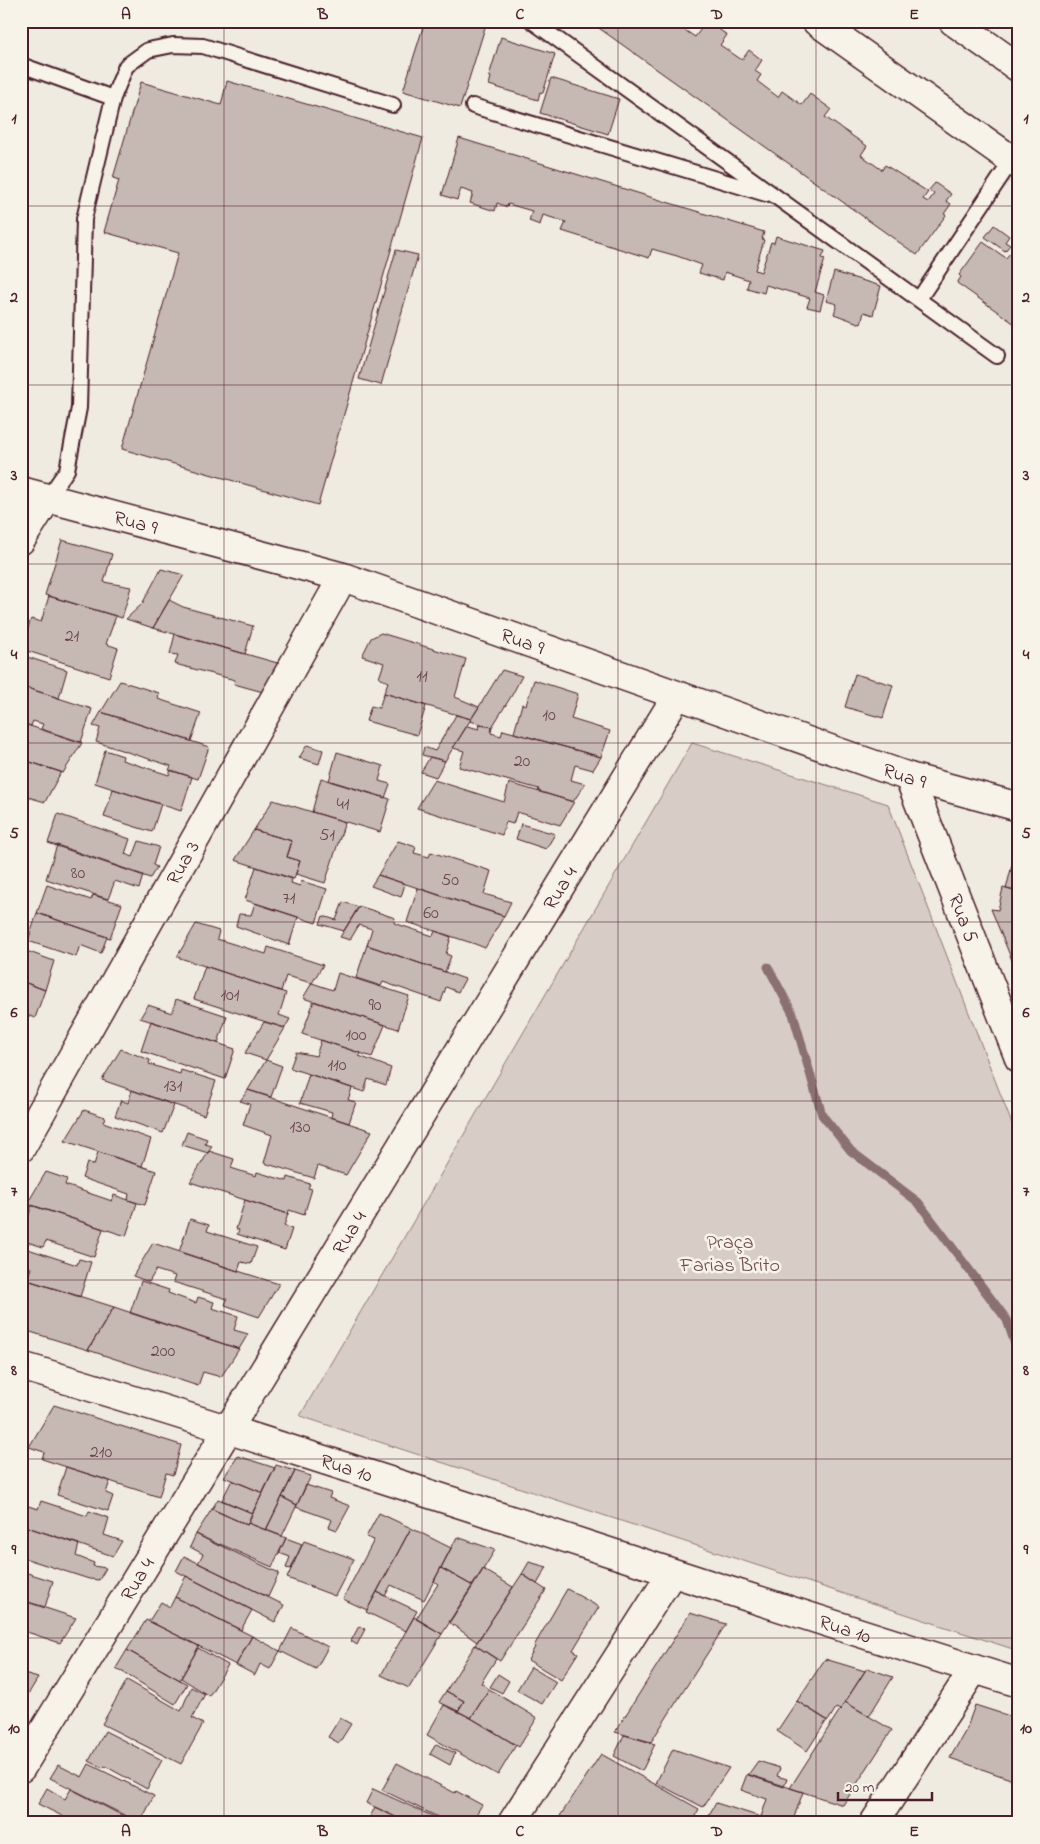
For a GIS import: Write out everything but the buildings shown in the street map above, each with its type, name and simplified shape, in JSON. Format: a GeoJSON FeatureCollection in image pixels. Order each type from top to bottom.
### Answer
{"type":"FeatureCollection","features":[{"type":"Feature","properties":{"kind":"street"},"geometry":{"type":"LineString","coordinates":[[816,21],[1015,162]]}},
{"type":"Feature","properties":{"kind":"street"},"geometry":{"type":"LineString","coordinates":[[953,21],[1019,68]]}},
{"type":"Feature","properties":{"kind":"street","name":"Rua 9"},"geometry":{"type":"LineString","coordinates":[[21,491],[342,577],[676,697],[909,778],[1019,807]]}},
{"type":"Feature","properties":{"kind":"street"},"geometry":{"type":"LineString","coordinates":[[21,540],[47,499]]}},
{"type":"Feature","properties":{"kind":"street","name":"Rua 3"},"geometry":{"type":"LineString","coordinates":[[21,1148],[342,577]]}},
{"type":"Feature","properties":{"kind":"street","name":"Rua 4"},"geometry":{"type":"LineString","coordinates":[[21,1768],[676,697]]}},
{"type":"Feature","properties":{"kind":"street","name":"Rua 5"},"geometry":{"type":"LineString","coordinates":[[909,778],[1019,1058]]}},
{"type":"Feature","properties":{"kind":"street","name":"Rua 10"},"geometry":{"type":"LineString","coordinates":[[21,1366],[230,1428],[672,1574],[1019,1683]]}},
{"type":"Feature","properties":{"kind":"street"},"geometry":{"type":"LineString","coordinates":[[512,1823],[672,1574]]}},
{"type":"Feature","properties":{"kind":"street"},"geometry":{"type":"LineString","coordinates":[[874,1823],[974,1669]]}},
{"type":"Feature","properties":{"kind":"lane"},"geometry":{"type":"LineString","coordinates":[[532,21],[997,356]]}},
{"type":"Feature","properties":{"kind":"lane"},"geometry":{"type":"LineString","coordinates":[[47,499],[67,470],[79,408],[84,220],[113,98],[126,66],[148,50],[173,45],[203,46],[393,105]]}},
{"type":"Feature","properties":{"kind":"lane"},"geometry":{"type":"LineString","coordinates":[[21,65],[113,98]]}},
{"type":"Feature","properties":{"kind":"lane"},"geometry":{"type":"LineString","coordinates":[[473,106],[776,197]]}},
{"type":"Feature","properties":{"kind":"lane"},"geometry":{"type":"LineString","coordinates":[[919,299],[1015,162]]}},
{"type":"Feature","properties":{"kind":"green space","name":"Praça Farias Brito"},"geometry":{"type":"Polygon","coordinates":[[[692,743],[888,804],[1019,1142],[1019,1651],[300,1416],[692,743]]]}},
{"type":"Feature","properties":{"kind":"waterway"},"geometry":{"type":"LineString","coordinates":[[768,967],[793,1014],[822,1115],[851,1151],[918,1202],[1007,1320],[1019,1356]]}}]}
